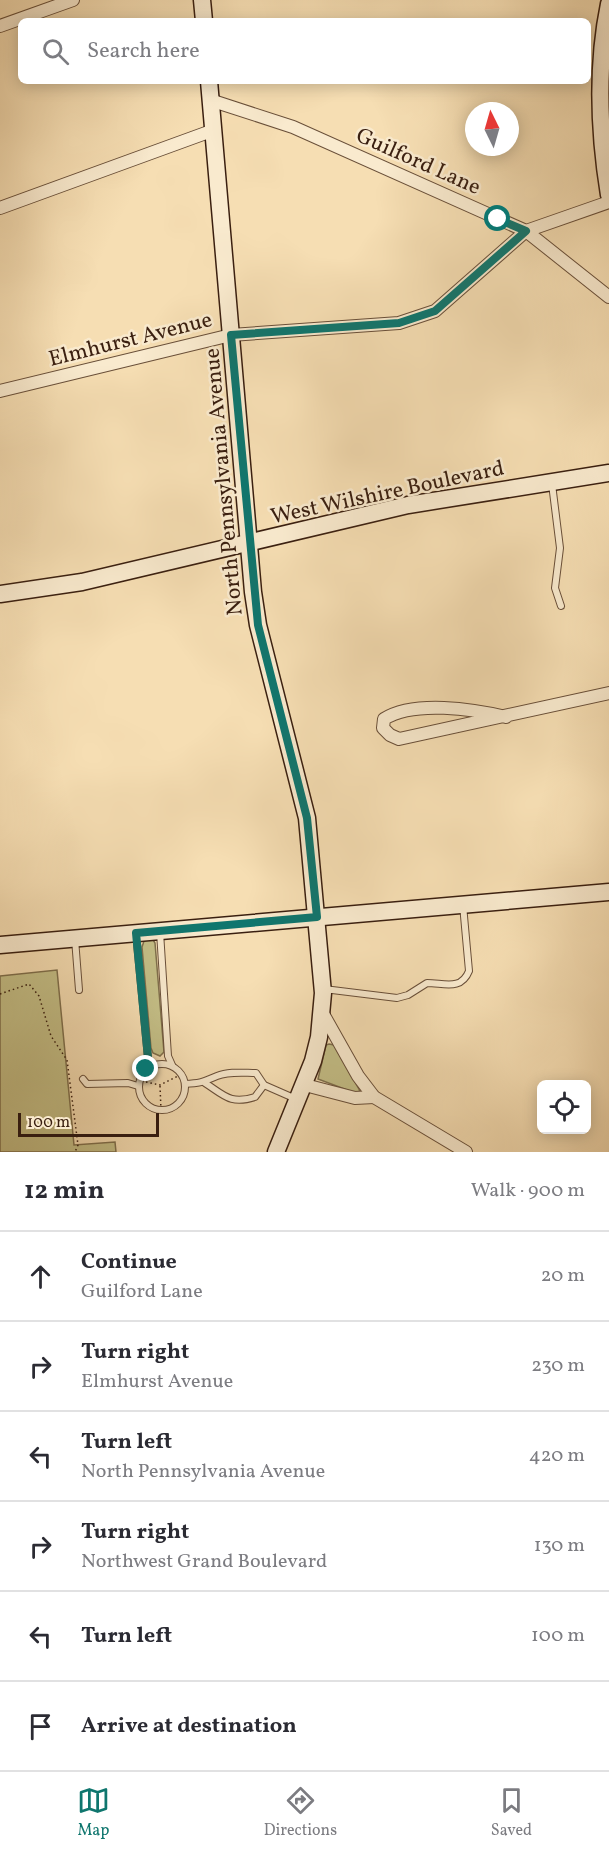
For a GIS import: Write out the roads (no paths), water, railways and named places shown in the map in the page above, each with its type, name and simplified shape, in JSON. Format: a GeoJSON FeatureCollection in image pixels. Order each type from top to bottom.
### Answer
{"type":"FeatureCollection","features":[{"type":"Feature","properties":{"kind":"street"},"geometry":{"type":"LineString","coordinates":[[22,18],[73,0]]}},
{"type":"Feature","properties":{"kind":"street"},"geometry":{"type":"LineString","coordinates":[[202,0],[204,18]]}},
{"type":"Feature","properties":{"kind":"street"},"geometry":{"type":"LineString","coordinates":[[609,4],[603,42],[600,114],[602,149],[609,195]]}},
{"type":"Feature","properties":{"kind":"street"},"geometry":{"type":"LineString","coordinates":[[0,26],[18,20]]}},
{"type":"Feature","properties":{"kind":"street","name":"North Pennsylvania Avenue"},"geometry":{"type":"LineString","coordinates":[[209,84],[248,543],[258,625],[307,818],[322,989],[319,1037],[302,1093],[276,1152]]}},
{"type":"Feature","properties":{"kind":"street","name":"Guilford Lane"},"geometry":{"type":"LineString","coordinates":[[210,100],[293,127],[526,231],[609,297]]}},
{"type":"Feature","properties":{"kind":"street"},"geometry":{"type":"LineString","coordinates":[[0,208],[214,130]]}},
{"type":"Feature","properties":{"kind":"street"},"geometry":{"type":"LineString","coordinates":[[526,231],[609,202]]}},
{"type":"Feature","properties":{"kind":"street","name":"Elmhurst Avenue"},"geometry":{"type":"LineString","coordinates":[[0,391],[231,335],[399,323],[435,311],[526,231]]}},
{"type":"Feature","properties":{"kind":"street","name":"West Wilshire Boulevard"},"geometry":{"type":"LineString","coordinates":[[0,594],[82,582],[408,505],[552,480],[609,473]]}},
{"type":"Feature","properties":{"kind":"street"},"geometry":{"type":"LineString","coordinates":[[506,717],[477,710],[438,708],[394,713],[384,720],[383,728],[390,735],[399,739],[506,717],[609,693]]}},
{"type":"Feature","properties":{"kind":"street"},"geometry":{"type":"LineString","coordinates":[[0,945],[609,892]]}},
{"type":"Feature","properties":{"kind":"street"},"geometry":{"type":"LineString","coordinates":[[322,1012],[358,1076],[374,1097],[466,1152]]}},
{"type":"Feature","properties":{"kind":"street"},"geometry":{"type":"LineString","coordinates":[[302,1093],[355,1098],[374,1097]]}},
{"type":"Feature","properties":{"kind":"lane"},"geometry":{"type":"LineString","coordinates":[[552,480],[560,548],[555,588],[561,606]]}},
{"type":"Feature","properties":{"kind":"lane"},"geometry":{"type":"LineString","coordinates":[[322,989],[397,998],[408,995],[427,983],[447,986],[458,984],[469,971],[463,904]]}},
{"type":"Feature","properties":{"kind":"lane"},"geometry":{"type":"LineString","coordinates":[[136,933],[148,1058],[146,1069],[138,1083],[145,1103],[162,1110],[178,1103],[184,1094],[185,1084],[182,1074],[172,1065],[168,1056],[160,931]]}},
{"type":"Feature","properties":{"kind":"lane"},"geometry":{"type":"LineString","coordinates":[[75,938],[80,990]]}},
{"type":"Feature","properties":{"kind":"lane"},"geometry":{"type":"LineString","coordinates":[[146,1069],[158,1063],[172,1065]]}},
{"type":"Feature","properties":{"kind":"lane"},"geometry":{"type":"LineString","coordinates":[[185,1084],[205,1083],[217,1076],[232,1073],[256,1073],[264,1085],[302,1093]]}},
{"type":"Feature","properties":{"kind":"lane"},"geometry":{"type":"LineString","coordinates":[[83,1079],[87,1084],[138,1083]]}},
{"type":"Feature","properties":{"kind":"lane"},"geometry":{"type":"LineString","coordinates":[[205,1083],[222,1097],[236,1099],[255,1097],[264,1085]]}}]}
